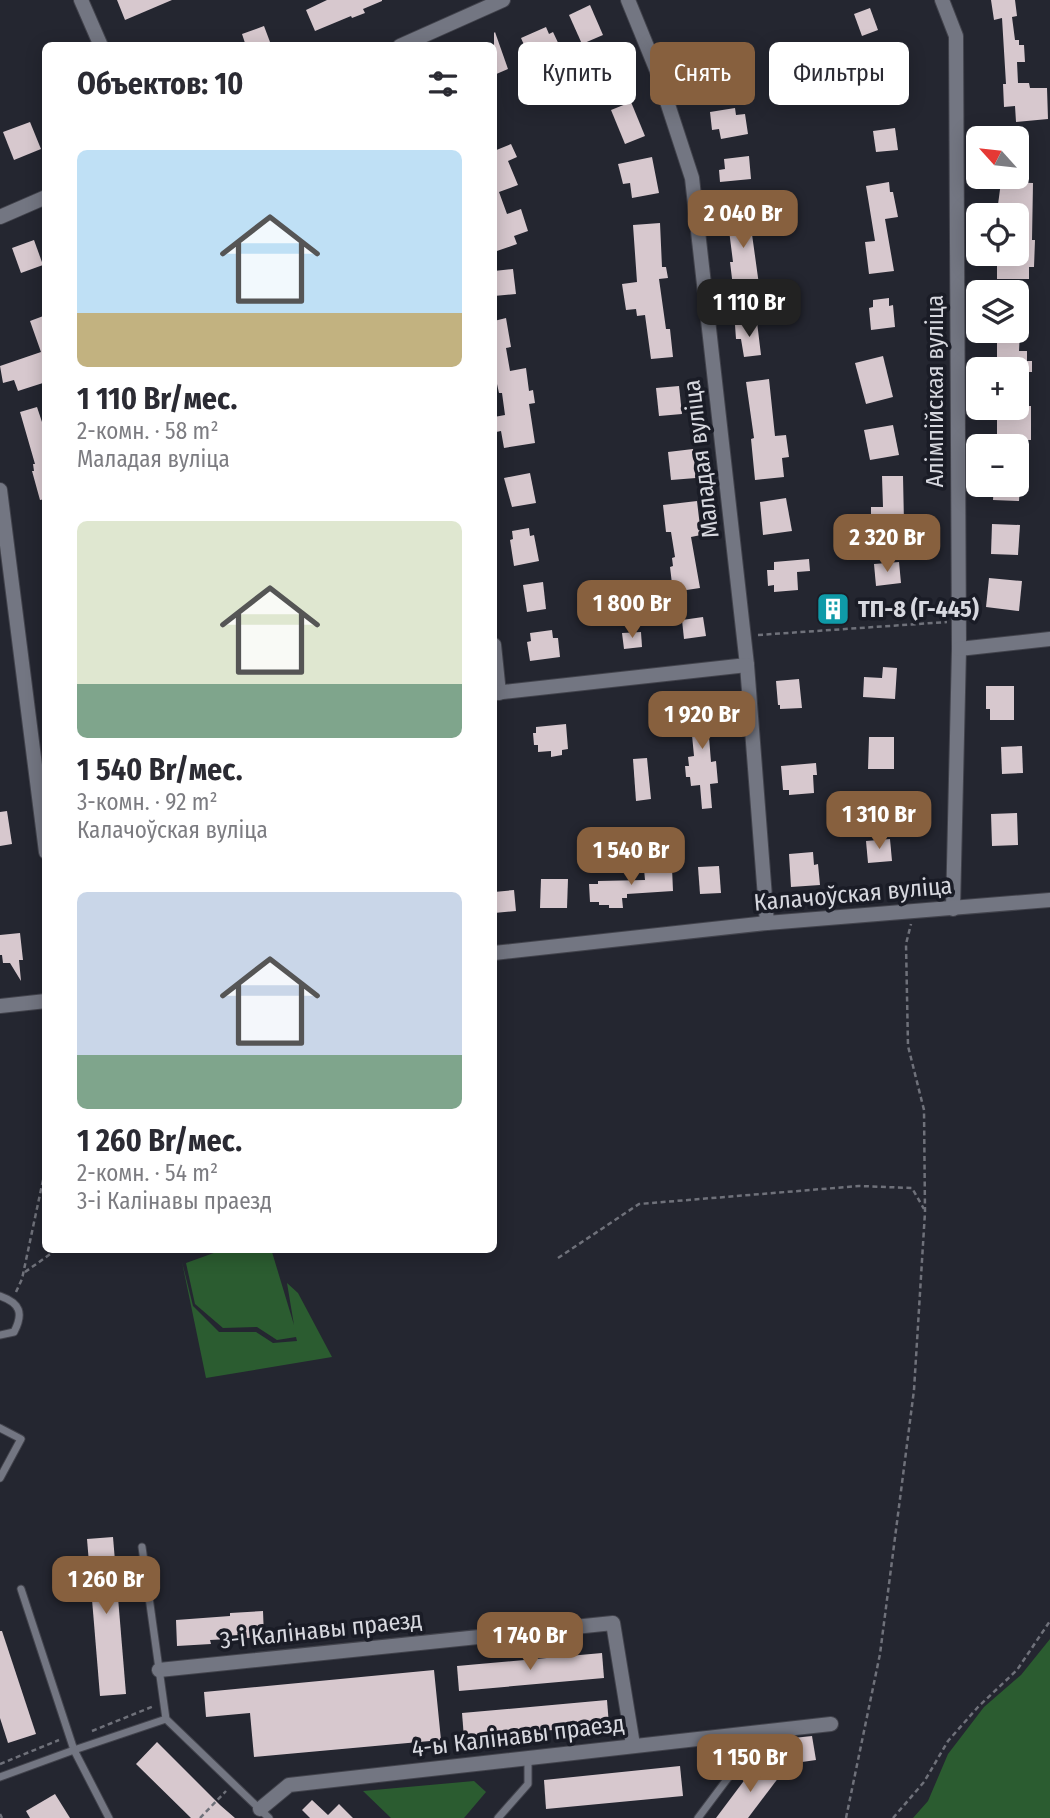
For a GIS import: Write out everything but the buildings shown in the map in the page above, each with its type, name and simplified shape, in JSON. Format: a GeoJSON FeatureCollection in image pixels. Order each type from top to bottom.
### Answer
{"type":"FeatureCollection","features":[{"type":"Feature","properties":{"kind":"street"},"geometry":{"type":"LineString","coordinates":[[80,0],[99,42]]}},
{"type":"Feature","properties":{"kind":"street"},"geometry":{"type":"LineString","coordinates":[[409,42],[503,0]]}},
{"type":"Feature","properties":{"kind":"street","name":"Маладая вуліца"},"geometry":{"type":"LineString","coordinates":[[628,0],[657,71],[692,178],[747,665],[767,923]]}},
{"type":"Feature","properties":{"kind":"street","name":"Алімпійская вуліца"},"geometry":{"type":"LineString","coordinates":[[943,0],[956,36],[959,649],[953,909]]}},
{"type":"Feature","properties":{"kind":"street"},"geometry":{"type":"LineString","coordinates":[[0,217],[42,199]]}},
{"type":"Feature","properties":{"kind":"street"},"geometry":{"type":"LineString","coordinates":[[0,490],[42,821]]}},
{"type":"Feature","properties":{"kind":"street"},"geometry":{"type":"LineString","coordinates":[[959,649],[1050,639]]}},
{"type":"Feature","properties":{"kind":"street"},"geometry":{"type":"LineString","coordinates":[[497,693],[747,665]]}},
{"type":"Feature","properties":{"kind":"street","name":"Калачоўская вуліца"},"geometry":{"type":"LineString","coordinates":[[497,953],[767,923],[1050,900]]}},
{"type":"Feature","properties":{"kind":"street"},"geometry":{"type":"LineString","coordinates":[[0,1006],[42,1001]]}},
{"type":"Feature","properties":{"kind":"street","name":"3-і Калінавы праезд"},"geometry":{"type":"LineString","coordinates":[[159,1670],[613,1623],[633,1745]]}},
{"type":"Feature","properties":{"kind":"street","name":"4-ы Калінавы праезд"},"geometry":{"type":"LineString","coordinates":[[265,1814],[289,1785],[831,1724]]}},
{"type":"Feature","properties":{"kind":"lane"},"geometry":{"type":"LineString","coordinates":[[0,1296],[12,1301],[19,1310],[20,1320],[14,1332],[0,1335]]}},
{"type":"Feature","properties":{"kind":"lane"},"geometry":{"type":"LineString","coordinates":[[0,1428],[21,1439],[0,1478]]}},
{"type":"Feature","properties":{"kind":"lane"},"geometry":{"type":"LineString","coordinates":[[142,1547],[166,1719],[265,1814]]}},
{"type":"Feature","properties":{"kind":"lane"},"geometry":{"type":"LineString","coordinates":[[21,1589],[74,1750],[109,1818]]}},
{"type":"Feature","properties":{"kind":"lane"},"geometry":{"type":"LineString","coordinates":[[0,1777],[166,1719]]}},
{"type":"Feature","properties":{"kind":"lane"},"geometry":{"type":"LineString","coordinates":[[698,1818],[764,1730]]}},
{"type":"Feature","properties":{"kind":"lane"},"geometry":{"type":"LineString","coordinates":[[498,1818],[528,1784],[528,1757]]}},
{"type":"Feature","properties":{"kind":"path"},"geometry":{"type":"LineString","coordinates":[[744,636],[959,621]]}},
{"type":"Feature","properties":{"kind":"path"},"geometry":{"type":"LineString","coordinates":[[846,1818],[880,1654],[913,1404],[926,1212],[924,1110],[908,1046],[906,944],[915,912]]}},
{"type":"Feature","properties":{"kind":"path"},"geometry":{"type":"LineString","coordinates":[[12,1301],[23,1273],[42,1185]]}},
{"type":"Feature","properties":{"kind":"path"},"geometry":{"type":"LineString","coordinates":[[558,1258],[639,1204],[859,1186],[912,1188],[926,1212]]}},
{"type":"Feature","properties":{"kind":"path"},"geometry":{"type":"LineString","coordinates":[[23,1273],[52,1253]]}},
{"type":"Feature","properties":{"kind":"path"},"geometry":{"type":"LineString","coordinates":[[893,1818],[924,1782],[948,1741],[978,1707],[1017,1670],[1050,1622]]}},
{"type":"Feature","properties":{"kind":"path"},"geometry":{"type":"LineString","coordinates":[[0,1763],[57,1740],[70,1738],[164,1704]]}},
{"type":"Feature","properties":{"kind":"path"},"geometry":{"type":"LineString","coordinates":[[200,1818],[233,1783]]}},
{"type":"Feature","properties":{"kind":"green space"},"geometry":{"type":"Polygon","coordinates":[[[214,1253],[272,1253],[294,1325],[287,1283],[298,1293],[332,1357],[206,1378],[182,1262],[193,1306],[219,1332],[256,1332],[273,1343],[297,1341],[296,1337],[277,1340],[257,1327],[223,1328],[195,1304],[186,1263],[214,1253]]]}},
{"type":"Feature","properties":{"kind":"green space"},"geometry":{"type":"Polygon","coordinates":[[[1050,1639],[1050,1818],[913,1818],[928,1801],[948,1754],[984,1707],[1021,1675],[1050,1639]]]}},
{"type":"Feature","properties":{"kind":"green space"},"geometry":{"type":"Polygon","coordinates":[[[474,1781],[486,1792],[464,1818],[391,1818],[363,1791],[474,1781]]]}},
{"type":"Feature","properties":{"kind":"place","name":"ТП-8 (Г-445)"},"geometry":{"type":"Point","coordinates":[833,609]}}]}
